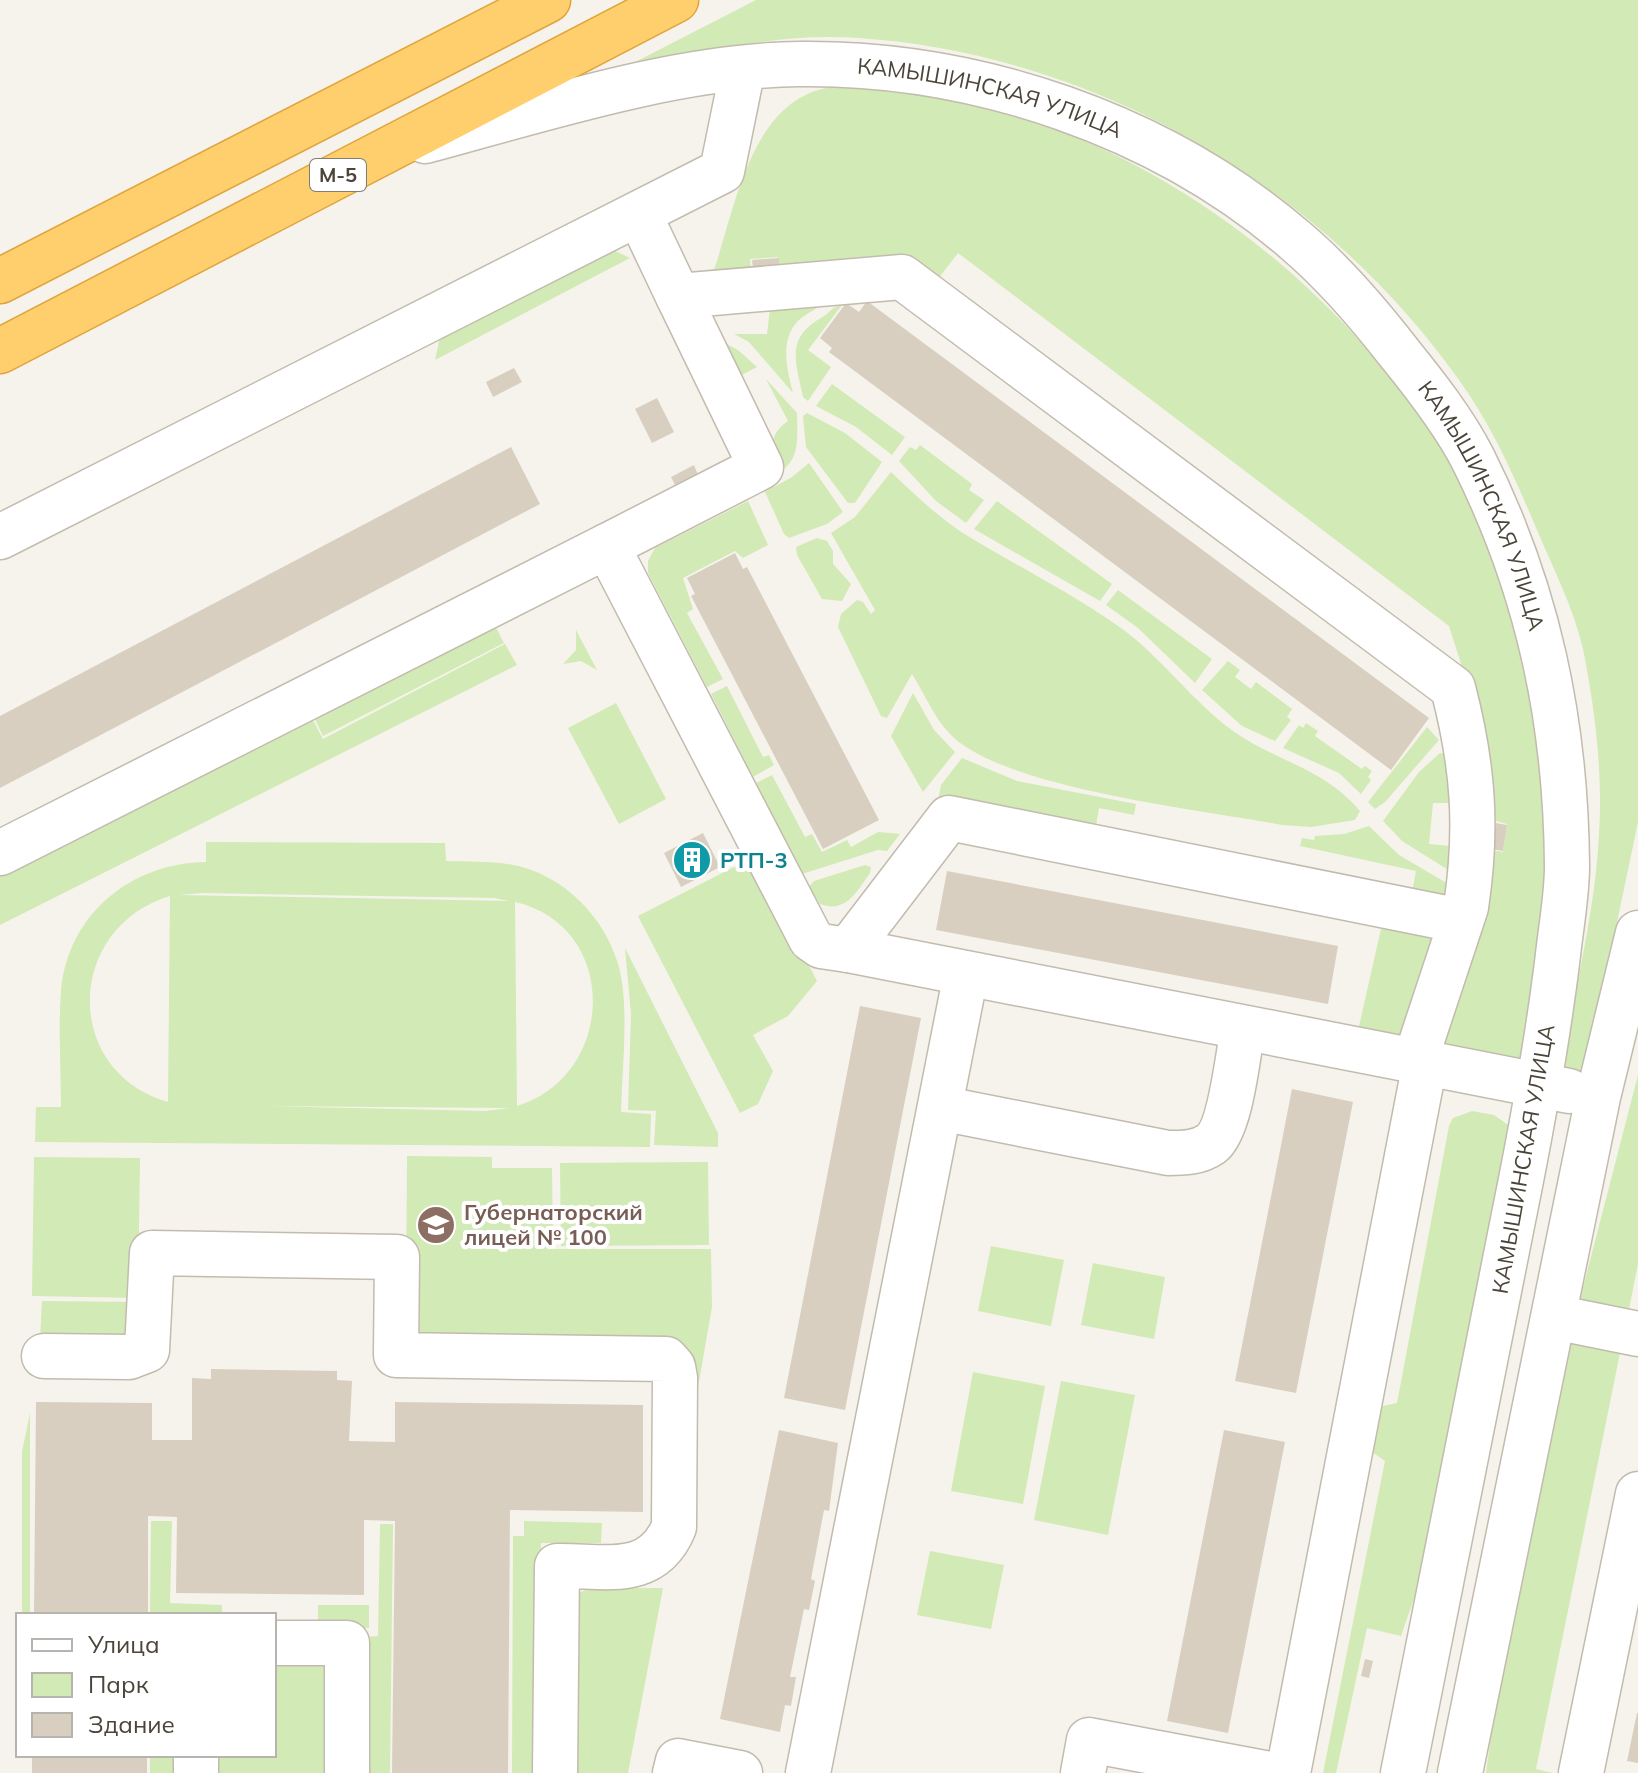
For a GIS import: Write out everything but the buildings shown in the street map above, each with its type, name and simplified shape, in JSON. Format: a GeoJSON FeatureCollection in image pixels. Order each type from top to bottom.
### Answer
{"type":"FeatureCollection","features":[{"type":"Feature","properties":{"kind":"highway"},"geometry":{"type":"LineString","coordinates":[[0,281],[548,0]]}},
{"type":"Feature","properties":{"kind":"highway","name":"М-5"},"geometry":{"type":"LineString","coordinates":[[0,351],[676,0]]}},
{"type":"Feature","properties":{"kind":"street","name":"КАМЫШИНСКАЯ УЛИЦА"},"geometry":{"type":"LineString","coordinates":[[380,153],[587,99],[743,68],[801,63],[890,69],[982,85],[1073,110],[1146,143],[1225,188],[1297,241],[1370,315],[1421,380],[1471,453],[1514,552],[1542,636],[1556,710],[1565,792],[1567,875],[1540,1085],[1403,1773]]}},
{"type":"Feature","properties":{"kind":"street"},"geometry":{"type":"LineString","coordinates":[[0,537],[722,171],[743,68]]}},
{"type":"Feature","properties":{"kind":"street"},"geometry":{"type":"LineString","coordinates":[[0,853],[761,467],[639,214]]}},
{"type":"Feature","properties":{"kind":"street"},"geometry":{"type":"LineString","coordinates":[[678,296],[902,277],[1453,688],[1470,752],[1474,807],[1470,882],[1420,1062],[1288,1773]]}},
{"type":"Feature","properties":{"kind":"street"},"geometry":{"type":"LineString","coordinates":[[607,546],[811,939],[821,946],[1598,1097]]}},
{"type":"Feature","properties":{"kind":"street"},"geometry":{"type":"LineString","coordinates":[[848,950],[949,818],[1461,921]]}},
{"type":"Feature","properties":{"kind":"street"},"geometry":{"type":"LineString","coordinates":[[1460,1773],[1598,1097],[1638,933]]}},
{"type":"Feature","properties":{"kind":"street"},"geometry":{"type":"LineString","coordinates":[[808,1773],[966,974]]}},
{"type":"Feature","properties":{"kind":"street"},"geometry":{"type":"LineString","coordinates":[[940,1108],[1168,1153],[1191,1153],[1213,1143],[1223,1126],[1243,1028]]}},
{"type":"Feature","properties":{"kind":"street"},"geometry":{"type":"LineString","coordinates":[[44,1356],[129,1357],[147,1350],[152,1253],[397,1257],[396,1355],[666,1359],[673,1367],[675,1393],[674,1527],[665,1548],[652,1559],[634,1565],[557,1566],[555,1773]]}},
{"type":"Feature","properties":{"kind":"street"},"geometry":{"type":"LineString","coordinates":[[1554,1317],[1638,1334]]}},
{"type":"Feature","properties":{"kind":"street"},"geometry":{"type":"LineString","coordinates":[[1581,1773],[1638,1494]]}},
{"type":"Feature","properties":{"kind":"street"},"geometry":{"type":"LineString","coordinates":[[276,1643],[347,1643],[347,1773]]}},
{"type":"Feature","properties":{"kind":"street"},"geometry":{"type":"LineString","coordinates":[[1083,1773],[1089,1740],[1265,1773]]}},
{"type":"Feature","properties":{"kind":"street"},"geometry":{"type":"LineString","coordinates":[[675,1773],[678,1761],[740,1773]]}},
{"type":"Feature","properties":{"kind":"green space"},"geometry":{"type":"Polygon","coordinates":[[[756,0],[1638,0],[1638,822],[1585,1075],[1561,1070],[1589,923],[1599,835],[1599,765],[1583,649],[1569,604],[1520,491],[1492,434],[1459,380],[1403,310],[1340,247],[1271,191],[1196,142],[1117,102],[1033,71],[947,49],[827,37],[732,46],[608,76],[756,0]]]}},
{"type":"Feature","properties":{"kind":"green space"},"geometry":{"type":"Polygon","coordinates":[[[843,86],[939,99],[1032,121],[1091,144],[1148,172],[1204,206],[1256,244],[1352,332],[1394,381],[1448,457],[1464,484],[1484,531],[1518,630],[1543,733],[1550,785],[1556,888],[1520,1063],[1442,1046],[1491,850],[1503,852],[1507,824],[1496,821],[1486,742],[1449,626],[958,253],[938,279],[780,269],[778,257],[750,259],[751,270],[713,273],[741,184],[768,128],[788,107],[812,92],[843,86]]]}},
{"type":"Feature","properties":{"kind":"green space"},"geometry":{"type":"Polygon","coordinates":[[[613,250],[630,258],[435,360],[441,332],[613,250]]]}},
{"type":"Feature","properties":{"kind":"green space"},"geometry":{"type":"Polygon","coordinates":[[[825,302],[799,320],[789,336],[786,355],[793,393],[749,342],[734,334],[767,334],[770,309],[825,302]]]}},
{"type":"Feature","properties":{"kind":"green space"},"geometry":{"type":"Polygon","coordinates":[[[842,305],[808,350],[831,367],[808,401],[803,397],[796,362],[798,343],[810,326],[833,308],[842,305]]]}},
{"type":"Feature","properties":{"kind":"green space"},"geometry":{"type":"Polygon","coordinates":[[[715,338],[738,350],[757,367],[740,376],[715,338]]]}},
{"type":"Feature","properties":{"kind":"green space"},"geometry":{"type":"Polygon","coordinates":[[[766,379],[797,413],[795,454],[780,471],[773,443],[776,432],[788,421],[766,379]]]}},
{"type":"Feature","properties":{"kind":"green space"},"geometry":{"type":"Polygon","coordinates":[[[832,384],[905,437],[892,455],[856,427],[816,406],[832,384]]]}},
{"type":"Feature","properties":{"kind":"green space"},"geometry":{"type":"Polygon","coordinates":[[[807,413],[845,433],[882,462],[855,503],[848,503],[806,447],[803,416],[807,413]]]}},
{"type":"Feature","properties":{"kind":"green space"},"geometry":{"type":"Polygon","coordinates":[[[920,445],[972,484],[969,490],[984,500],[966,523],[936,501],[899,461],[910,447],[916,450],[920,445]]]}},
{"type":"Feature","properties":{"kind":"green space"},"geometry":{"type":"Polygon","coordinates":[[[809,463],[843,512],[827,524],[789,538],[784,534],[765,492],[809,463]]]}},
{"type":"Feature","properties":{"kind":"green space"},"geometry":{"type":"Polygon","coordinates":[[[891,472],[960,531],[1066,592],[1121,628],[1233,731],[1316,775],[1346,796],[1360,811],[1355,820],[1311,827],[1283,825],[1108,795],[1016,770],[979,754],[952,736],[935,715],[912,674],[887,718],[881,716],[838,627],[841,614],[857,600],[863,602],[871,614],[875,610],[831,533],[855,517],[891,472]]]}},
{"type":"Feature","properties":{"kind":"green space"},"geometry":{"type":"Polygon","coordinates":[[[748,501],[768,545],[743,558],[735,551],[683,578],[693,609],[687,613],[723,679],[707,687],[648,573],[648,561],[655,548],[748,501]]]}},
{"type":"Feature","properties":{"kind":"green space"},"geometry":{"type":"Polygon","coordinates":[[[997,501],[1112,584],[1100,601],[974,529],[997,501]]]}},
{"type":"Feature","properties":{"kind":"green space"},"geometry":{"type":"Polygon","coordinates":[[[817,538],[827,541],[833,551],[833,564],[851,584],[842,601],[822,599],[797,555],[796,547],[817,538]]]}},
{"type":"Feature","properties":{"kind":"green space"},"geometry":{"type":"Polygon","coordinates":[[[1118,590],[1212,659],[1195,683],[1138,628],[1106,605],[1118,590]]]}},
{"type":"Feature","properties":{"kind":"green space"},"geometry":{"type":"Polygon","coordinates":[[[491,618],[504,643],[323,736],[311,711],[491,618]]]}},
{"type":"Feature","properties":{"kind":"green space"},"geometry":{"type":"Polygon","coordinates":[[[576,630],[597,670],[581,661],[563,664],[576,650],[576,630]]]}},
{"type":"Feature","properties":{"kind":"green space"},"geometry":{"type":"Polygon","coordinates":[[[505,644],[517,665],[0,925],[0,870],[308,711],[323,739],[505,644]]]}},
{"type":"Feature","properties":{"kind":"green space"},"geometry":{"type":"Polygon","coordinates":[[[1228,661],[1240,670],[1235,677],[1251,689],[1256,682],[1292,709],[1287,717],[1291,720],[1275,741],[1242,726],[1202,690],[1228,661]]]}},
{"type":"Feature","properties":{"kind":"green space"},"geometry":{"type":"Polygon","coordinates":[[[727,686],[763,757],[769,755],[774,765],[753,777],[711,694],[727,686]]]}},
{"type":"Feature","properties":{"kind":"green space"},"geometry":{"type":"Polygon","coordinates":[[[913,693],[934,730],[955,752],[923,792],[891,736],[913,693]]]}},
{"type":"Feature","properties":{"kind":"green space"},"geometry":{"type":"Polygon","coordinates":[[[616,703],[666,799],[619,824],[568,728],[616,703]]]}},
{"type":"Feature","properties":{"kind":"green space"},"geometry":{"type":"Polygon","coordinates":[[[1306,723],[1318,731],[1315,736],[1362,769],[1365,766],[1372,771],[1368,777],[1371,780],[1361,794],[1339,773],[1283,748],[1299,725],[1303,728],[1306,723]]]}},
{"type":"Feature","properties":{"kind":"green space"},"geometry":{"type":"Polygon","coordinates":[[[1427,727],[1439,740],[1385,802],[1375,809],[1368,802],[1427,727]]]}},
{"type":"Feature","properties":{"kind":"green space"},"geometry":{"type":"Polygon","coordinates":[[[1440,753],[1446,754],[1451,803],[1433,803],[1429,844],[1450,846],[1455,851],[1453,873],[1402,841],[1383,821],[1419,772],[1440,753]]]}},
{"type":"Feature","properties":{"kind":"green space"},"geometry":{"type":"Polygon","coordinates":[[[962,758],[1017,781],[1136,804],[1134,815],[1099,808],[1094,837],[937,806],[941,785],[962,758]]]}},
{"type":"Feature","properties":{"kind":"green space"},"geometry":{"type":"Polygon","coordinates":[[[772,775],[805,837],[812,834],[822,852],[847,840],[851,847],[878,832],[900,834],[887,851],[878,850],[802,874],[756,783],[772,775]]]}},
{"type":"Feature","properties":{"kind":"green space"},"geometry":{"type":"Polygon","coordinates":[[[1369,826],[1399,855],[1455,888],[1447,896],[1412,892],[1416,871],[1300,846],[1302,838],[1314,840],[1315,836],[1344,834],[1369,826]]]}},
{"type":"Feature","properties":{"kind":"green space"},"geometry":{"type":"Polygon","coordinates":[[[206,842],[445,843],[446,861],[510,865],[549,878],[581,902],[594,917],[614,952],[624,1005],[621,1112],[651,1114],[650,1147],[35,1142],[36,1107],[61,1107],[61,991],[66,963],[76,938],[108,898],[129,883],[153,872],[206,862],[206,842]],[[179,895],[509,901],[494,898],[179,895]],[[170,896],[136,912],[111,937],[95,967],[90,999],[94,1031],[109,1061],[133,1086],[168,1102],[170,896]],[[515,902],[517,1106],[550,1089],[574,1064],[588,1034],[593,1001],[588,969],[574,940],[549,916],[515,902]],[[264,1106],[485,1111],[509,1108],[264,1106]]]}},
{"type":"Feature","properties":{"kind":"green space"},"geometry":{"type":"Polygon","coordinates":[[[865,865],[871,867],[870,873],[850,899],[837,906],[820,904],[809,887],[814,881],[865,865]]]}},
{"type":"Feature","properties":{"kind":"green space"},"geometry":{"type":"Polygon","coordinates":[[[734,867],[761,874],[817,981],[788,1016],[753,1035],[773,1071],[758,1104],[740,1113],[638,916],[734,867]]]}},
{"type":"Feature","properties":{"kind":"green space"},"geometry":{"type":"Polygon","coordinates":[[[1383,920],[1437,933],[1410,1055],[1355,1044],[1383,920]]]}},
{"type":"Feature","properties":{"kind":"green space"},"geometry":{"type":"Polygon","coordinates":[[[625,948],[718,1133],[718,1147],[654,1145],[656,1111],[628,1110],[631,1014],[625,948]]]}},
{"type":"Feature","properties":{"kind":"green space"},"geometry":{"type":"Polygon","coordinates":[[[1638,1075],[1638,1264],[1628,1314],[1579,1303],[1638,1075]]]}},
{"type":"Feature","properties":{"kind":"green space"},"geometry":{"type":"Polygon","coordinates":[[[1472,1111],[1494,1115],[1511,1127],[1444,1512],[1401,1636],[1367,1628],[1336,1773],[1323,1773],[1385,1461],[1365,1447],[1373,1408],[1397,1403],[1449,1126],[1453,1118],[1472,1111]]]}},
{"type":"Feature","properties":{"kind":"green space"},"geometry":{"type":"Polygon","coordinates":[[[407,1156],[492,1157],[492,1168],[552,1168],[553,1249],[711,1249],[712,1307],[693,1416],[692,1383],[421,1342],[406,1316],[407,1156]]]}},
{"type":"Feature","properties":{"kind":"green space"},"geometry":{"type":"Polygon","coordinates":[[[34,1157],[140,1158],[138,1298],[32,1296],[34,1157]]]}},
{"type":"Feature","properties":{"kind":"green space"},"geometry":{"type":"Polygon","coordinates":[[[708,1162],[709,1245],[561,1246],[560,1163],[708,1162]]]}},
{"type":"Feature","properties":{"kind":"green space"},"geometry":{"type":"Polygon","coordinates":[[[991,1246],[1064,1260],[1051,1326],[978,1311],[991,1246]]]}},
{"type":"Feature","properties":{"kind":"green space"},"geometry":{"type":"Polygon","coordinates":[[[1093,1263],[1165,1277],[1154,1339],[1081,1325],[1093,1263]]]}},
{"type":"Feature","properties":{"kind":"green space"},"geometry":{"type":"Polygon","coordinates":[[[42,1301],[139,1302],[132,1339],[40,1340],[42,1301]]]}},
{"type":"Feature","properties":{"kind":"green space"},"geometry":{"type":"Polygon","coordinates":[[[1569,1336],[1621,1348],[1536,1769],[1553,1773],[1486,1773],[1507,1619],[1569,1336]]]}},
{"type":"Feature","properties":{"kind":"green space"},"geometry":{"type":"Polygon","coordinates":[[[973,1372],[1045,1386],[1023,1504],[951,1491],[973,1372]]]}},
{"type":"Feature","properties":{"kind":"green space"},"geometry":{"type":"Polygon","coordinates":[[[1061,1381],[1135,1395],[1108,1535],[1034,1520],[1061,1381]]]}},
{"type":"Feature","properties":{"kind":"green space"},"geometry":{"type":"Polygon","coordinates":[[[30,1413],[30,1613],[22,1613],[22,1452],[30,1413]]]}},
{"type":"Feature","properties":{"kind":"green space"},"geometry":{"type":"Polygon","coordinates":[[[151,1521],[172,1521],[170,1603],[222,1605],[222,1613],[150,1613],[151,1521]]]}},
{"type":"Feature","properties":{"kind":"green space"},"geometry":{"type":"Polygon","coordinates":[[[524,1521],[602,1523],[601,1543],[541,1543],[538,1773],[512,1773],[513,1536],[524,1536],[524,1521]]]}},
{"type":"Feature","properties":{"kind":"green space"},"geometry":{"type":"Polygon","coordinates":[[[380,1524],[393,1524],[390,1773],[364,1773],[364,1637],[378,1636],[380,1524]]]}},
{"type":"Feature","properties":{"kind":"green space"},"geometry":{"type":"Polygon","coordinates":[[[930,1551],[1004,1565],[991,1629],[917,1615],[930,1551]]]}},
{"type":"Feature","properties":{"kind":"green space"},"geometry":{"type":"Polygon","coordinates":[[[589,1588],[663,1588],[628,1773],[565,1773],[573,1596],[589,1588]]]}},
{"type":"Feature","properties":{"kind":"green space"},"geometry":{"type":"Polygon","coordinates":[[[318,1605],[369,1605],[369,1628],[318,1628],[318,1605]]]}},
{"type":"Feature","properties":{"kind":"green space"},"geometry":{"type":"Polygon","coordinates":[[[276,1657],[325,1659],[334,1773],[207,1773],[207,1757],[276,1757],[276,1657]]]}},
{"type":"Feature","properties":{"kind":"green space"},"geometry":{"type":"Polygon","coordinates":[[[150,1757],[177,1757],[177,1773],[150,1773],[150,1757]]]}},
{"type":"Feature","properties":{"kind":"place","name":"РТП-3"},"geometry":{"type":"Point","coordinates":[692,860]}},
{"type":"Feature","properties":{"kind":"place","name":"Губернаторский лицей № 100"},"geometry":{"type":"Point","coordinates":[436,1225]}}]}
